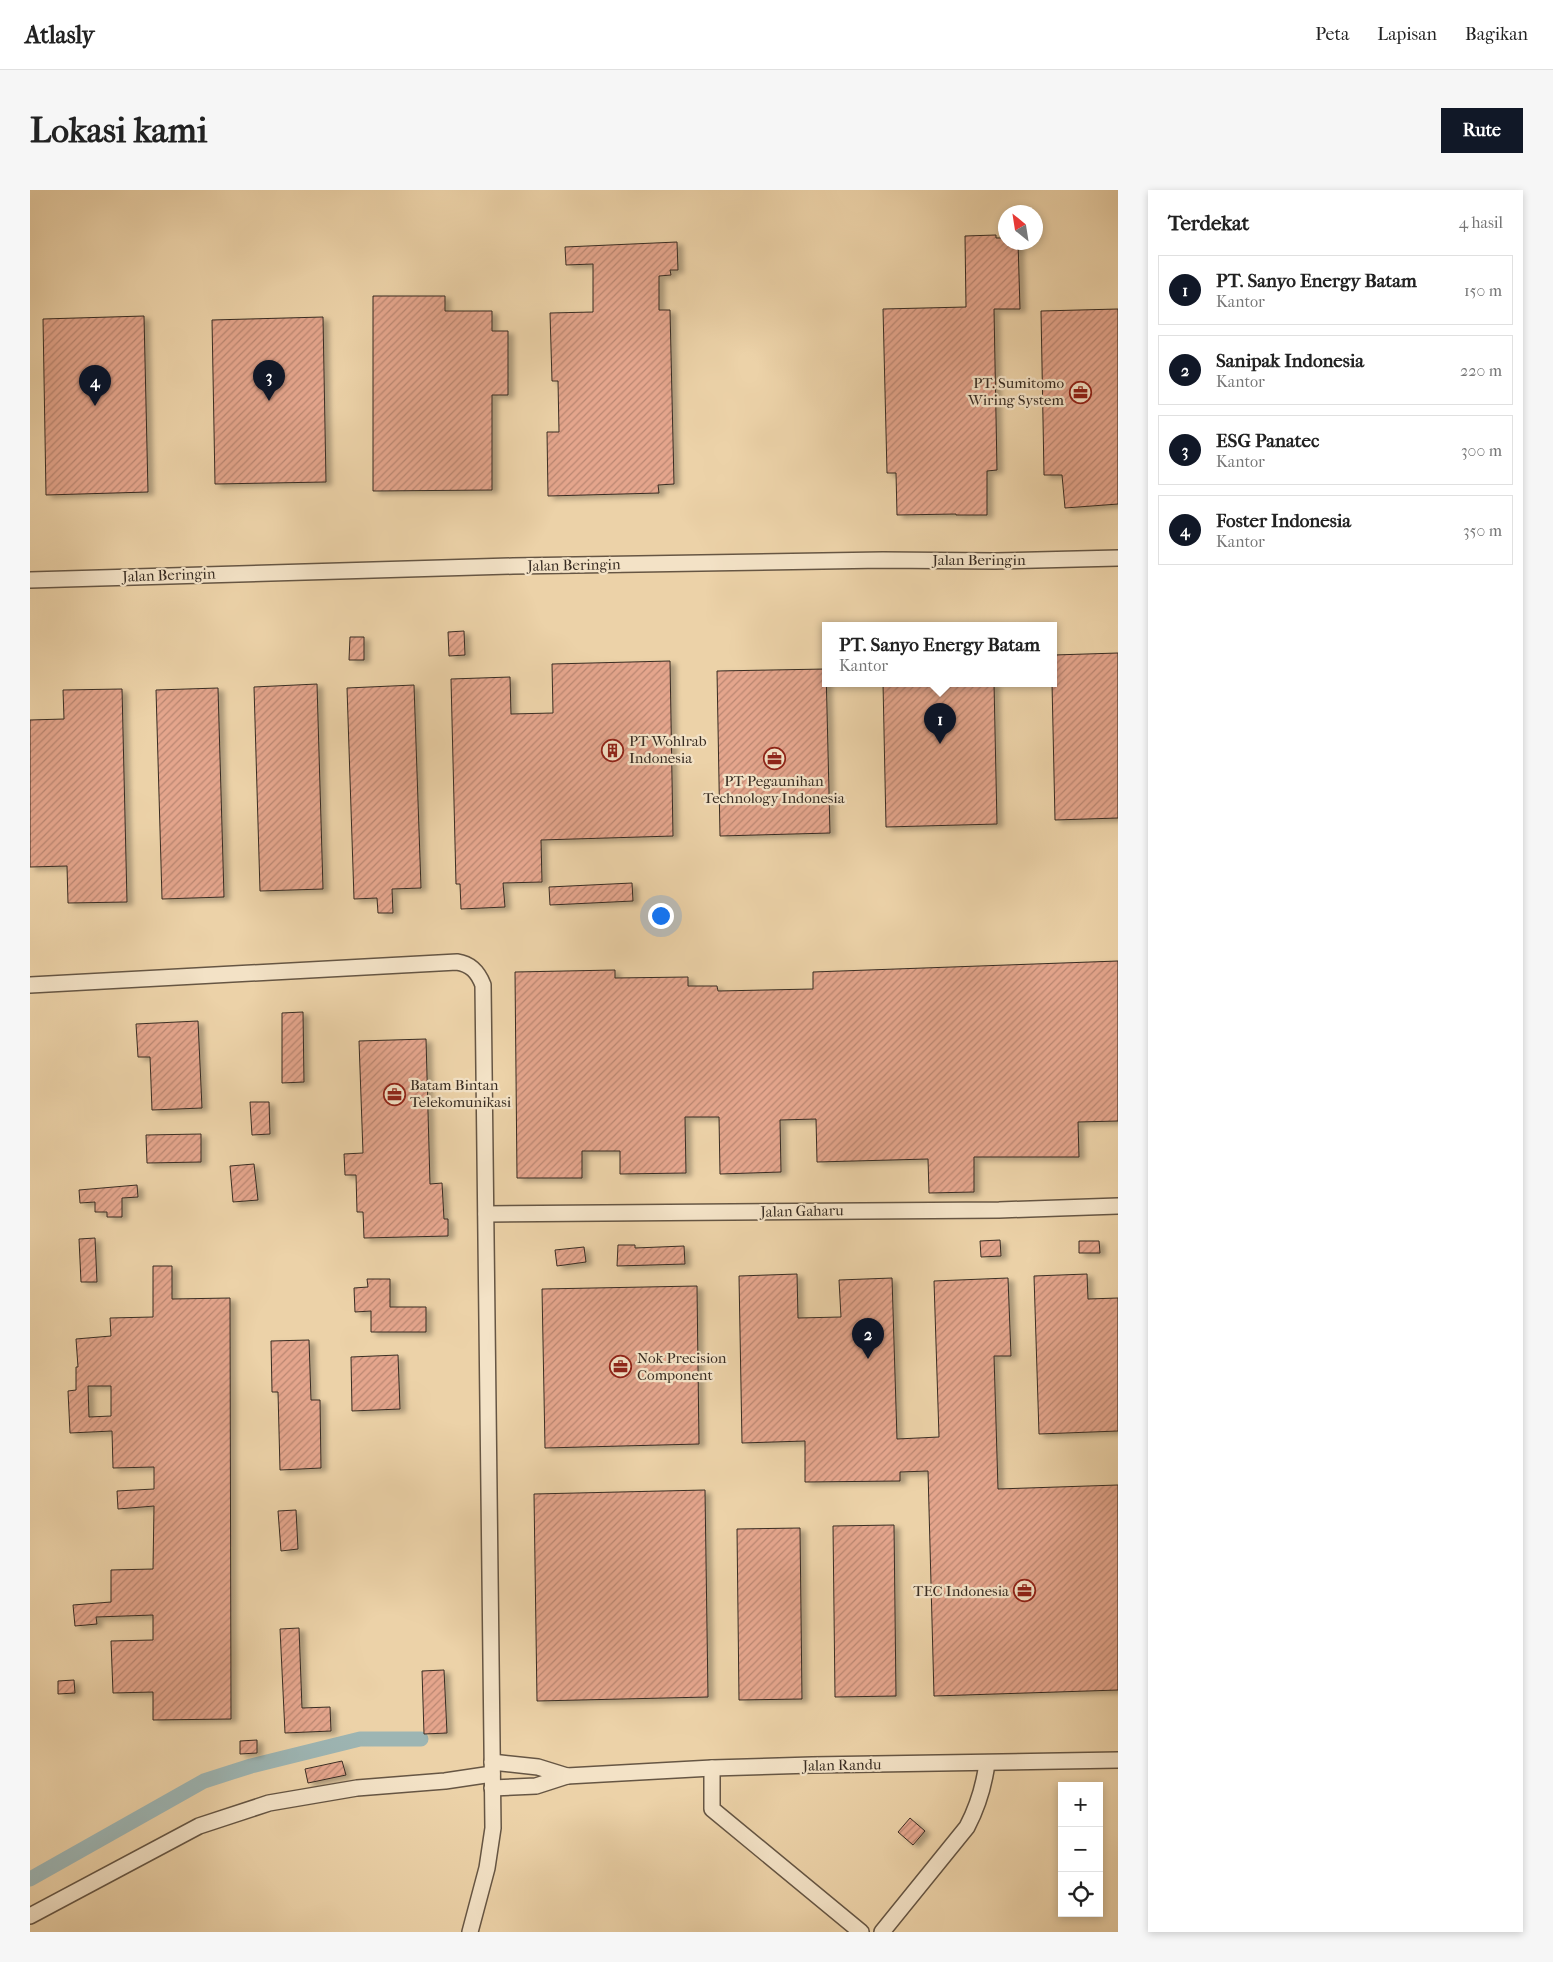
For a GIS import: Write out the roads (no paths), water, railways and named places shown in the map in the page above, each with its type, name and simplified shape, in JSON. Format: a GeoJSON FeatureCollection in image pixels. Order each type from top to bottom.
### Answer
{"type":"FeatureCollection","features":[{"type":"Feature","properties":{"kind":"street","name":"Jalan Beringin"},"geometry":{"type":"LineString","coordinates":[[30,580],[513,566],[1118,558]]}},
{"type":"Feature","properties":{"kind":"street"},"geometry":{"type":"LineString","coordinates":[[30,985],[457,962],[466,964],[480,976],[483,985],[493,1828],[488,1860],[470,1932]]}},
{"type":"Feature","properties":{"kind":"street","name":"Jalan Gaharu"},"geometry":{"type":"LineString","coordinates":[[486,1214],[999,1210],[1118,1206]]}},
{"type":"Feature","properties":{"kind":"street","name":"Jalan Randu"},"geometry":{"type":"LineString","coordinates":[[492,1775],[536,1786],[567,1776],[712,1768],[1118,1760]]}},
{"type":"Feature","properties":{"kind":"street"},"geometry":{"type":"LineString","coordinates":[[882,1932],[967,1827],[976,1811],[988,1763]]}},
{"type":"Feature","properties":{"kind":"street","name":"Jalan Randu"},"geometry":{"type":"LineString","coordinates":[[492,1775],[538,1767],[567,1776]]}},
{"type":"Feature","properties":{"kind":"street"},"geometry":{"type":"LineString","coordinates":[[712,1768],[712,1809],[861,1932]]}},
{"type":"Feature","properties":{"kind":"street"},"geometry":{"type":"LineString","coordinates":[[30,1916],[199,1826],[269,1803],[357,1788],[446,1781],[492,1775]]}},
{"type":"Feature","properties":{"kind":"waterway"},"geometry":{"type":"LineString","coordinates":[[30,1879],[204,1781],[251,1766],[360,1739],[421,1739]]}},
{"type":"Feature","properties":{"kind":"place","name":"PT. Sumitomo Wiring System"},"geometry":{"type":"Point","coordinates":[1080,392]}},
{"type":"Feature","properties":{"kind":"place","name":"ESG Panatec"},"geometry":{"type":"Point","coordinates":[269,401]}},
{"type":"Feature","properties":{"kind":"place","name":"Foster Indonesia"},"geometry":{"type":"Point","coordinates":[95,406]}},
{"type":"Feature","properties":{"kind":"place","name":"PT. Sanyo Energy Batam"},"geometry":{"type":"Point","coordinates":[940,744]}},
{"type":"Feature","properties":{"kind":"place","name":"PT Wohlrab Indonesia"},"geometry":{"type":"Point","coordinates":[613,750]}},
{"type":"Feature","properties":{"kind":"place","name":"PT Pegaunihan Technology Indonesia"},"geometry":{"type":"Point","coordinates":[774,758]}},
{"type":"Feature","properties":{"kind":"place","name":"Batam Bintan Telekomunikasi"},"geometry":{"type":"Point","coordinates":[394,1094]}},
{"type":"Feature","properties":{"kind":"place","name":"Sanipak Indonesia"},"geometry":{"type":"Point","coordinates":[868,1359]}},
{"type":"Feature","properties":{"kind":"place","name":"Nok Precision Component"},"geometry":{"type":"Point","coordinates":[621,1367]}},
{"type":"Feature","properties":{"kind":"place","name":"TEC Indonesia"},"geometry":{"type":"Point","coordinates":[1025,1591]}}]}
